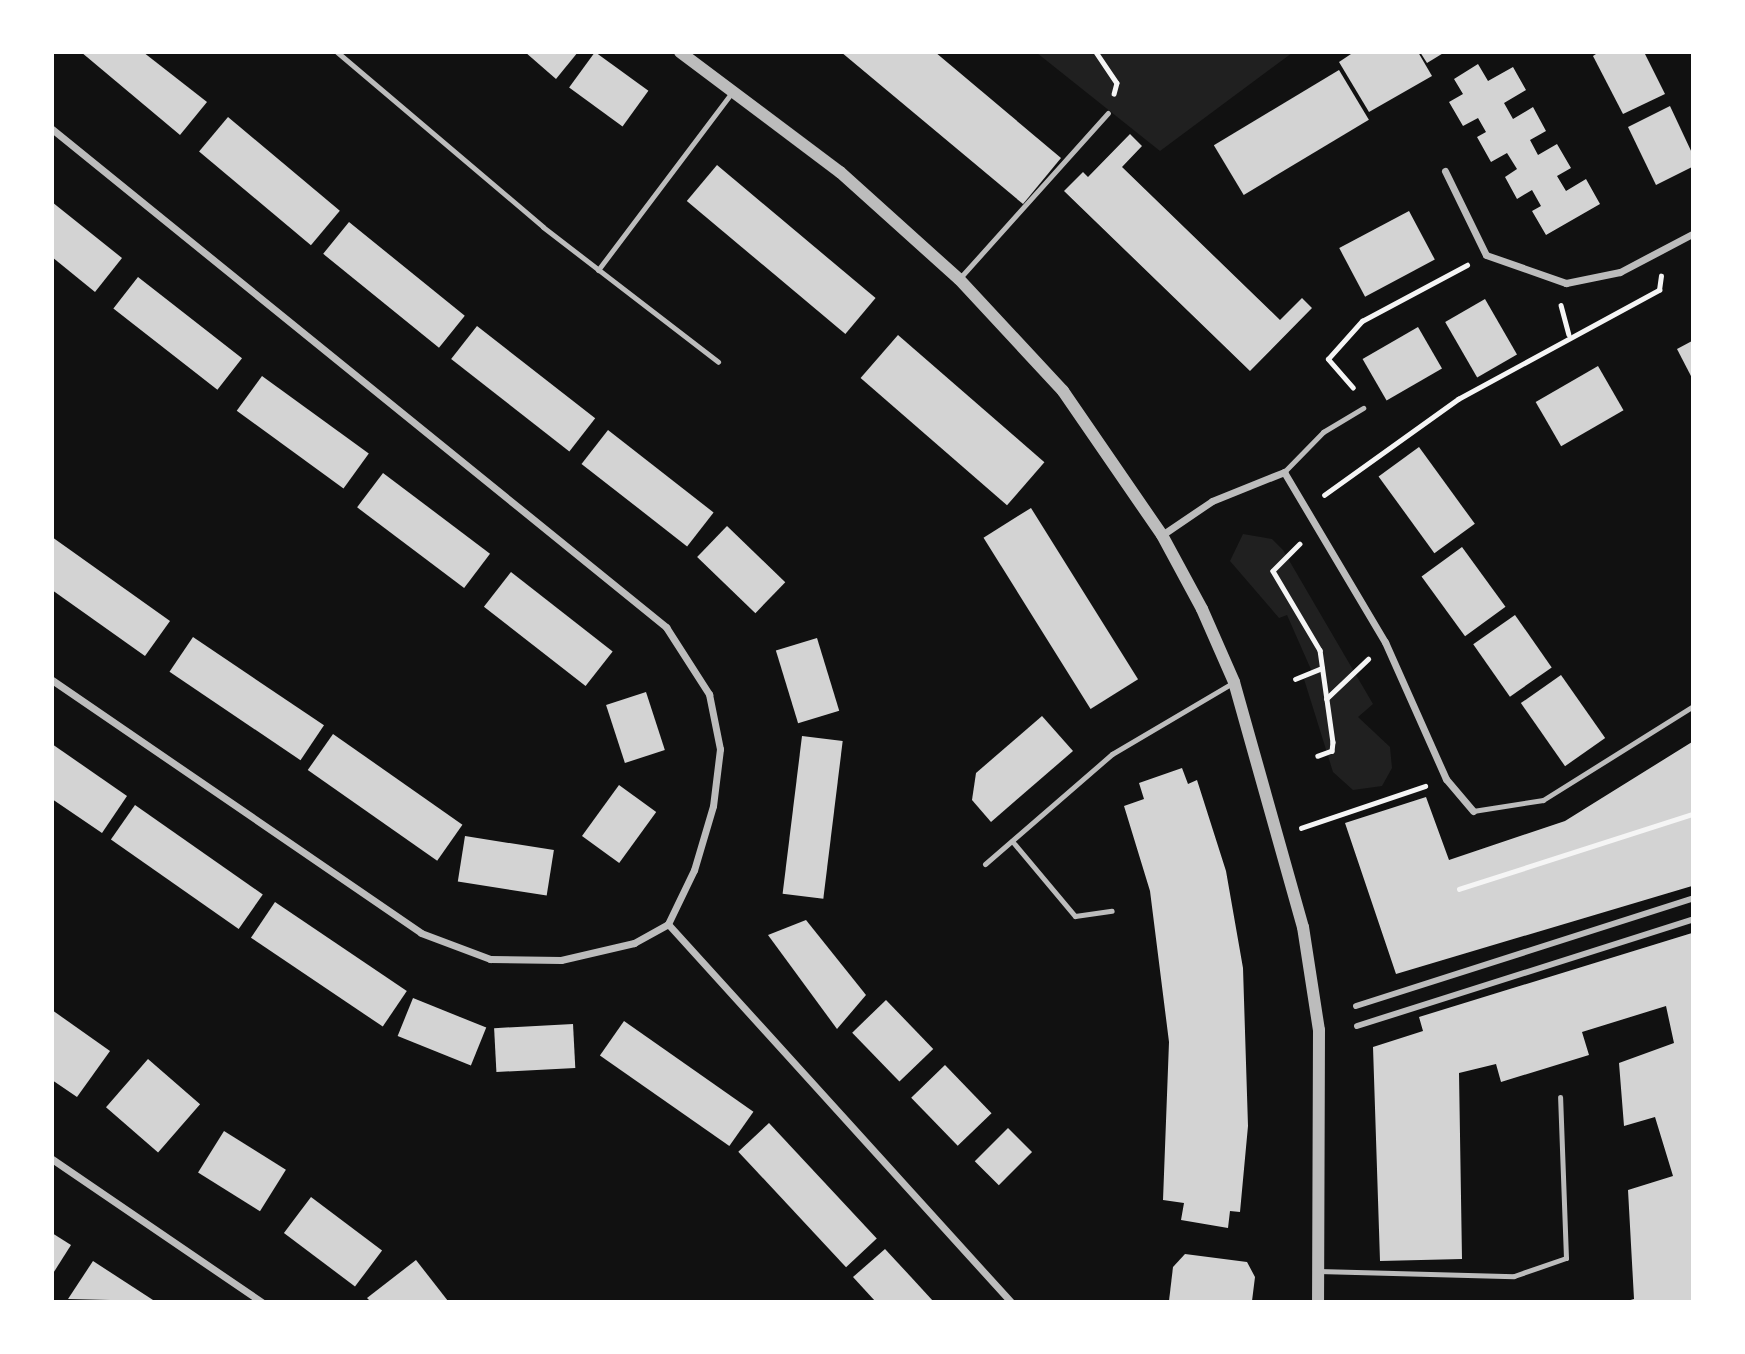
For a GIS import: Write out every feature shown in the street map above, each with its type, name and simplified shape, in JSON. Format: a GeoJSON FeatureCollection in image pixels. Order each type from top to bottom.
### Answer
{"type":"FeatureCollection","features":[{"type":"Feature","properties":{"kind":"street"},"geometry":{"type":"LineString","coordinates":[[680,52],[841,172],[959,279],[1063,391],[1162,535],[1234,682],[1280,835],[1318,1030],[1318,1301]]}},
{"type":"Feature","properties":{"kind":"street"},"geometry":{"type":"LineString","coordinates":[[52,130],[666,627],[709,694],[720,749],[702,845],[668,924],[634,943],[561,960],[490,959],[421,933],[52,680]]}},
{"type":"Feature","properties":{"kind":"street"},"geometry":{"type":"LineString","coordinates":[[1445,171],[1486,255],[1566,283],[1620,272],[1692,234]]}},
{"type":"Feature","properties":{"kind":"street"},"geometry":{"type":"LineString","coordinates":[[1162,535],[1212,501],[1284,472],[1385,642],[1446,779],[1473,811]]}},
{"type":"Feature","properties":{"kind":"street"},"geometry":{"type":"LineString","coordinates":[[1356,1006],[1692,899]]}},
{"type":"Feature","properties":{"kind":"street"},"geometry":{"type":"LineString","coordinates":[[1357,1026],[1692,920]]}},
{"type":"Feature","properties":{"kind":"street"},"geometry":{"type":"LineString","coordinates":[[668,924],[1011,1301]]}},
{"type":"Feature","properties":{"kind":"street"},"geometry":{"type":"LineString","coordinates":[[52,1159],[262,1301]]}},
{"type":"Feature","properties":{"kind":"lane"},"geometry":{"type":"LineString","coordinates":[[337,52],[598,270],[718,362]]}},
{"type":"Feature","properties":{"kind":"lane"},"geometry":{"type":"LineString","coordinates":[[598,270],[732,92]]}},
{"type":"Feature","properties":{"kind":"lane"},"geometry":{"type":"LineString","coordinates":[[959,279],[1108,113]]}},
{"type":"Feature","properties":{"kind":"lane"},"geometry":{"type":"LineString","coordinates":[[1284,472],[1323,432],[1363,408]]}},
{"type":"Feature","properties":{"kind":"lane"},"geometry":{"type":"LineString","coordinates":[[985,864],[1112,754],[1234,682]]}},
{"type":"Feature","properties":{"kind":"lane"},"geometry":{"type":"LineString","coordinates":[[1473,811],[1544,800],[1692,707]]}},
{"type":"Feature","properties":{"kind":"lane"},"geometry":{"type":"LineString","coordinates":[[1012,841],[1075,916],[1112,911]]}},
{"type":"Feature","properties":{"kind":"lane"},"geometry":{"type":"LineString","coordinates":[[1318,1271],[1514,1276],[1566,1258],[1560,1097]]}},
{"type":"Feature","properties":{"kind":"path"},"geometry":{"type":"LineString","coordinates":[[1096,52],[1117,83],[1108,113]]}},
{"type":"Feature","properties":{"kind":"path"},"geometry":{"type":"LineString","coordinates":[[1363,408],[1328,359],[1362,321],[1486,255]]}},
{"type":"Feature","properties":{"kind":"path"},"geometry":{"type":"LineString","coordinates":[[1342,480],[1458,399],[1612,312]]}},
{"type":"Feature","properties":{"kind":"path"},"geometry":{"type":"LineString","coordinates":[[1316,529],[1273,571],[1320,650],[1332,751],[1318,756]]}},
{"type":"Feature","properties":{"kind":"path"},"geometry":{"type":"LineString","coordinates":[[1325,700],[1385,642]]}},
{"type":"Feature","properties":{"kind":"path"},"geometry":{"type":"LineString","coordinates":[[1295,679],[1322,668]]}},
{"type":"Feature","properties":{"kind":"path"},"geometry":{"type":"LineString","coordinates":[[1280,835],[1446,779]]}},
{"type":"Feature","properties":{"kind":"path"},"geometry":{"type":"LineString","coordinates":[[1459,889],[1692,814]]}},
{"type":"Feature","properties":{"kind":"shaded area"},"geometry":{"type":"Polygon","coordinates":[[[1037,53],[1292,53],[1160,151],[1037,53]]]}},
{"type":"Feature","properties":{"kind":"shaded area"},"geometry":{"type":"Polygon","coordinates":[[[1243,534],[1272,539],[1283,550],[1373,704],[1358,717],[1390,747],[1392,768],[1382,786],[1353,790],[1333,772],[1304,679],[1313,674],[1287,615],[1279,618],[1230,561],[1243,534]]]}},
{"type":"Feature","properties":{"kind":"building"},"geometry":{"type":"Polygon","coordinates":[[[81,52],[143,52],[207,102],[180,135],[81,52]]]}},
{"type":"Feature","properties":{"kind":"building"},"geometry":{"type":"Polygon","coordinates":[[[525,52],[578,52],[556,79],[525,52]]]}},
{"type":"Feature","properties":{"kind":"building"},"geometry":{"type":"Polygon","coordinates":[[[595,52],[648,91],[623,126],[569,88],[595,52]]]}},
{"type":"Feature","properties":{"kind":"building"},"geometry":{"type":"Polygon","coordinates":[[[841,52],[935,52],[1061,158],[1023,204],[841,52]]]}},
{"type":"Feature","properties":{"kind":"building"},"geometry":{"type":"Polygon","coordinates":[[[1354,52],[1418,52],[1432,76],[1369,112],[1339,62],[1354,52]]]}},
{"type":"Feature","properties":{"kind":"building"},"geometry":{"type":"Polygon","coordinates":[[[1420,52],[1445,52],[1427,63],[1420,52]]]}},
{"type":"Feature","properties":{"kind":"building"},"geometry":{"type":"Polygon","coordinates":[[[1599,52],[1644,52],[1665,94],[1623,114],[1593,56],[1599,52]]]}},
{"type":"Feature","properties":{"kind":"building"},"geometry":{"type":"Polygon","coordinates":[[[1478,64],[1488,81],[1513,67],[1526,90],[1504,103],[1513,119],[1533,107],[1546,131],[1530,140],[1538,155],[1557,144],[1571,168],[1557,176],[1566,191],[1586,179],[1600,204],[1546,235],[1532,211],[1541,206],[1532,190],[1517,199],[1505,177],[1517,169],[1507,153],[1491,162],[1477,137],[1486,132],[1478,118],[1463,126],[1449,102],[1463,94],[1454,79],[1478,64]]]}},
{"type":"Feature","properties":{"kind":"building"},"geometry":{"type":"Polygon","coordinates":[[[1339,70],[1369,120],[1244,195],[1214,145],[1339,70]]]}},
{"type":"Feature","properties":{"kind":"building"},"geometry":{"type":"Polygon","coordinates":[[[1670,106],[1692,153],[1692,167],[1656,185],[1628,127],[1670,106]]]}},
{"type":"Feature","properties":{"kind":"building"},"geometry":{"type":"Polygon","coordinates":[[[228,117],[340,211],[311,245],[199,151],[228,117]]]}},
{"type":"Feature","properties":{"kind":"building"},"geometry":{"type":"Polygon","coordinates":[[[1130,134],[1142,146],[1122,167],[1280,320],[1302,298],[1312,308],[1250,371],[1064,191],[1083,172],[1088,177],[1130,134]]]}},
{"type":"Feature","properties":{"kind":"building"},"geometry":{"type":"Polygon","coordinates":[[[717,165],[876,298],[845,334],[687,201],[717,165]]]}},
{"type":"Feature","properties":{"kind":"building"},"geometry":{"type":"Polygon","coordinates":[[[52,202],[122,258],[95,292],[52,257],[52,202]]]}},
{"type":"Feature","properties":{"kind":"building"},"geometry":{"type":"Polygon","coordinates":[[[1409,211],[1435,260],[1365,297],[1339,248],[1409,211]]]}},
{"type":"Feature","properties":{"kind":"building"},"geometry":{"type":"Polygon","coordinates":[[[349,222],[465,316],[439,348],[323,254],[349,222]]]}},
{"type":"Feature","properties":{"kind":"building"},"geometry":{"type":"Polygon","coordinates":[[[138,277],[242,358],[217,390],[113,309],[138,277]]]}},
{"type":"Feature","properties":{"kind":"building"},"geometry":{"type":"Polygon","coordinates":[[[1485,299],[1517,354],[1477,377],[1445,322],[1485,299]]]}},
{"type":"Feature","properties":{"kind":"building"},"geometry":{"type":"Polygon","coordinates":[[[477,326],[595,418],[569,451],[451,359],[477,326]]]}},
{"type":"Feature","properties":{"kind":"building"},"geometry":{"type":"Polygon","coordinates":[[[1418,327],[1442,369],[1387,401],[1363,359],[1418,327]]]}},
{"type":"Feature","properties":{"kind":"building"},"geometry":{"type":"Polygon","coordinates":[[[898,335],[1044,462],[1007,505],[861,378],[898,335]]]}},
{"type":"Feature","properties":{"kind":"building"},"geometry":{"type":"Polygon","coordinates":[[[1692,341],[1692,378],[1677,349],[1692,341]]]}},
{"type":"Feature","properties":{"kind":"building"},"geometry":{"type":"Polygon","coordinates":[[[1598,366],[1624,410],[1561,446],[1536,402],[1598,366]]]}},
{"type":"Feature","properties":{"kind":"building"},"geometry":{"type":"Polygon","coordinates":[[[262,376],[369,454],[344,488],[237,411],[262,376]]]}},
{"type":"Feature","properties":{"kind":"building"},"geometry":{"type":"Polygon","coordinates":[[[608,430],[714,512],[687,546],[582,464],[608,430]]]}},
{"type":"Feature","properties":{"kind":"building"},"geometry":{"type":"Polygon","coordinates":[[[1419,447],[1475,524],[1434,553],[1379,476],[1419,447]]]}},
{"type":"Feature","properties":{"kind":"building"},"geometry":{"type":"Polygon","coordinates":[[[383,473],[490,554],[464,588],[357,507],[383,473]]]}},
{"type":"Feature","properties":{"kind":"building"},"geometry":{"type":"Polygon","coordinates":[[[1031,508],[1138,679],[1091,709],[984,538],[1031,508]]]}},
{"type":"Feature","properties":{"kind":"building"},"geometry":{"type":"Polygon","coordinates":[[[727,526],[785,582],[755,613],[697,557],[727,526]]]}},
{"type":"Feature","properties":{"kind":"building"},"geometry":{"type":"Polygon","coordinates":[[[52,537],[170,621],[145,656],[52,590],[52,537]]]}},
{"type":"Feature","properties":{"kind":"building"},"geometry":{"type":"Polygon","coordinates":[[[1462,547],[1505,607],[1465,636],[1422,576],[1462,547]]]}},
{"type":"Feature","properties":{"kind":"building"},"geometry":{"type":"Polygon","coordinates":[[[511,572],[613,651],[586,686],[484,607],[511,572]]]}},
{"type":"Feature","properties":{"kind":"building"},"geometry":{"type":"Polygon","coordinates":[[[1515,615],[1552,667],[1510,697],[1473,644],[1515,615]]]}},
{"type":"Feature","properties":{"kind":"building"},"geometry":{"type":"Polygon","coordinates":[[[193,637],[324,725],[301,760],[170,672],[193,637]]]}},
{"type":"Feature","properties":{"kind":"building"},"geometry":{"type":"Polygon","coordinates":[[[817,638],[839,711],[798,723],[776,651],[817,638]]]}},
{"type":"Feature","properties":{"kind":"building"},"geometry":{"type":"Polygon","coordinates":[[[1561,675],[1605,738],[1565,766],[1521,703],[1561,675]]]}},
{"type":"Feature","properties":{"kind":"building"},"geometry":{"type":"Polygon","coordinates":[[[646,692],[665,750],[625,763],[606,705],[646,692]]]}},
{"type":"Feature","properties":{"kind":"building"},"geometry":{"type":"Polygon","coordinates":[[[1042,716],[1073,751],[991,822],[972,800],[976,773],[1042,716]]]}},
{"type":"Feature","properties":{"kind":"building"},"geometry":{"type":"Polygon","coordinates":[[[333,734],[462,825],[437,861],[308,770],[333,734]]]}},
{"type":"Feature","properties":{"kind":"building"},"geometry":{"type":"Polygon","coordinates":[[[802,736],[843,741],[823,899],[783,894],[802,736]]]}},
{"type":"Feature","properties":{"kind":"building"},"geometry":{"type":"Polygon","coordinates":[[[1692,742],[1692,886],[1396,974],[1345,823],[1426,797],[1449,860],[1565,821],[1692,742]]]}},
{"type":"Feature","properties":{"kind":"building"},"geometry":{"type":"Polygon","coordinates":[[[52,744],[127,796],[102,833],[52,799],[52,744]]]}},
{"type":"Feature","properties":{"kind":"building"},"geometry":{"type":"Polygon","coordinates":[[[1182,768],[1188,784],[1197,780],[1226,871],[1243,968],[1248,1126],[1240,1212],[1230,1211],[1228,1228],[1181,1220],[1184,1203],[1163,1200],[1169,1042],[1150,891],[1124,806],[1144,799],[1139,783],[1182,768]]]}},
{"type":"Feature","properties":{"kind":"building"},"geometry":{"type":"Polygon","coordinates":[[[619,785],[656,812],[619,863],[582,836],[619,785]]]}},
{"type":"Feature","properties":{"kind":"building"},"geometry":{"type":"Polygon","coordinates":[[[135,805],[263,894],[239,929],[111,839],[135,805]]]}},
{"type":"Feature","properties":{"kind":"building"},"geometry":{"type":"Polygon","coordinates":[[[465,836],[554,850],[547,896],[458,881],[465,836]]]}},
{"type":"Feature","properties":{"kind":"building"},"geometry":{"type":"Polygon","coordinates":[[[275,902],[407,991],[383,1027],[251,938],[275,902]]]}},
{"type":"Feature","properties":{"kind":"building"},"geometry":{"type":"Polygon","coordinates":[[[806,920],[866,995],[837,1029],[768,935],[806,920]]]}},
{"type":"Feature","properties":{"kind":"building"},"geometry":{"type":"Polygon","coordinates":[[[1692,933],[1692,1301],[1627,1301],[1634,1299],[1628,1190],[1673,1176],[1655,1117],[1624,1126],[1619,1063],[1674,1043],[1666,1006],[1582,1032],[1589,1055],[1501,1082],[1496,1064],[1459,1073],[1462,1259],[1380,1261],[1373,1047],[1423,1031],[1419,1017],[1692,933]]]}},
{"type":"Feature","properties":{"kind":"building"},"geometry":{"type":"Polygon","coordinates":[[[413,998],[486,1028],[471,1066],[398,1036],[413,998]]]}},
{"type":"Feature","properties":{"kind":"building"},"geometry":{"type":"Polygon","coordinates":[[[886,1000],[933,1049],[899,1082],[852,1033],[886,1000]]]}},
{"type":"Feature","properties":{"kind":"building"},"geometry":{"type":"Polygon","coordinates":[[[52,1010],[110,1051],[77,1097],[52,1080],[52,1010]]]}},
{"type":"Feature","properties":{"kind":"building"},"geometry":{"type":"Polygon","coordinates":[[[624,1021],[753,1112],[729,1146],[600,1055],[624,1021]]]}},
{"type":"Feature","properties":{"kind":"building"},"geometry":{"type":"Polygon","coordinates":[[[573,1024],[575,1068],[496,1072],[494,1028],[573,1024]]]}},
{"type":"Feature","properties":{"kind":"building"},"geometry":{"type":"Polygon","coordinates":[[[148,1059],[200,1104],[158,1153],[106,1107],[148,1059]]]}},
{"type":"Feature","properties":{"kind":"building"},"geometry":{"type":"Polygon","coordinates":[[[945,1065],[992,1113],[958,1146],[911,1098],[945,1065]]]}},
{"type":"Feature","properties":{"kind":"building"},"geometry":{"type":"Polygon","coordinates":[[[769,1123],[877,1239],[846,1267],[738,1152],[769,1123]]]}},
{"type":"Feature","properties":{"kind":"building"},"geometry":{"type":"Polygon","coordinates":[[[1008,1128],[1032,1152],[999,1185],[975,1161],[1008,1128]]]}},
{"type":"Feature","properties":{"kind":"building"},"geometry":{"type":"Polygon","coordinates":[[[224,1131],[286,1170],[260,1211],[198,1173],[224,1131]]]}},
{"type":"Feature","properties":{"kind":"building"},"geometry":{"type":"Polygon","coordinates":[[[311,1197],[382,1251],[355,1287],[284,1233],[311,1197]]]}},
{"type":"Feature","properties":{"kind":"building"},"geometry":{"type":"Polygon","coordinates":[[[52,1233],[71,1245],[52,1275],[52,1233]]]}},
{"type":"Feature","properties":{"kind":"building"},"geometry":{"type":"Polygon","coordinates":[[[885,1249],[933,1301],[875,1301],[853,1277],[885,1249]]]}},
{"type":"Feature","properties":{"kind":"building"},"geometry":{"type":"Polygon","coordinates":[[[1185,1254],[1247,1262],[1255,1277],[1252,1301],[1169,1301],[1173,1267],[1185,1254]]]}},
{"type":"Feature","properties":{"kind":"building"},"geometry":{"type":"Polygon","coordinates":[[[416,1260],[448,1301],[370,1301],[367,1298],[416,1260]]]}},
{"type":"Feature","properties":{"kind":"building"},"geometry":{"type":"Polygon","coordinates":[[[93,1261],[153,1300],[68,1299],[93,1261]]]}}]}
